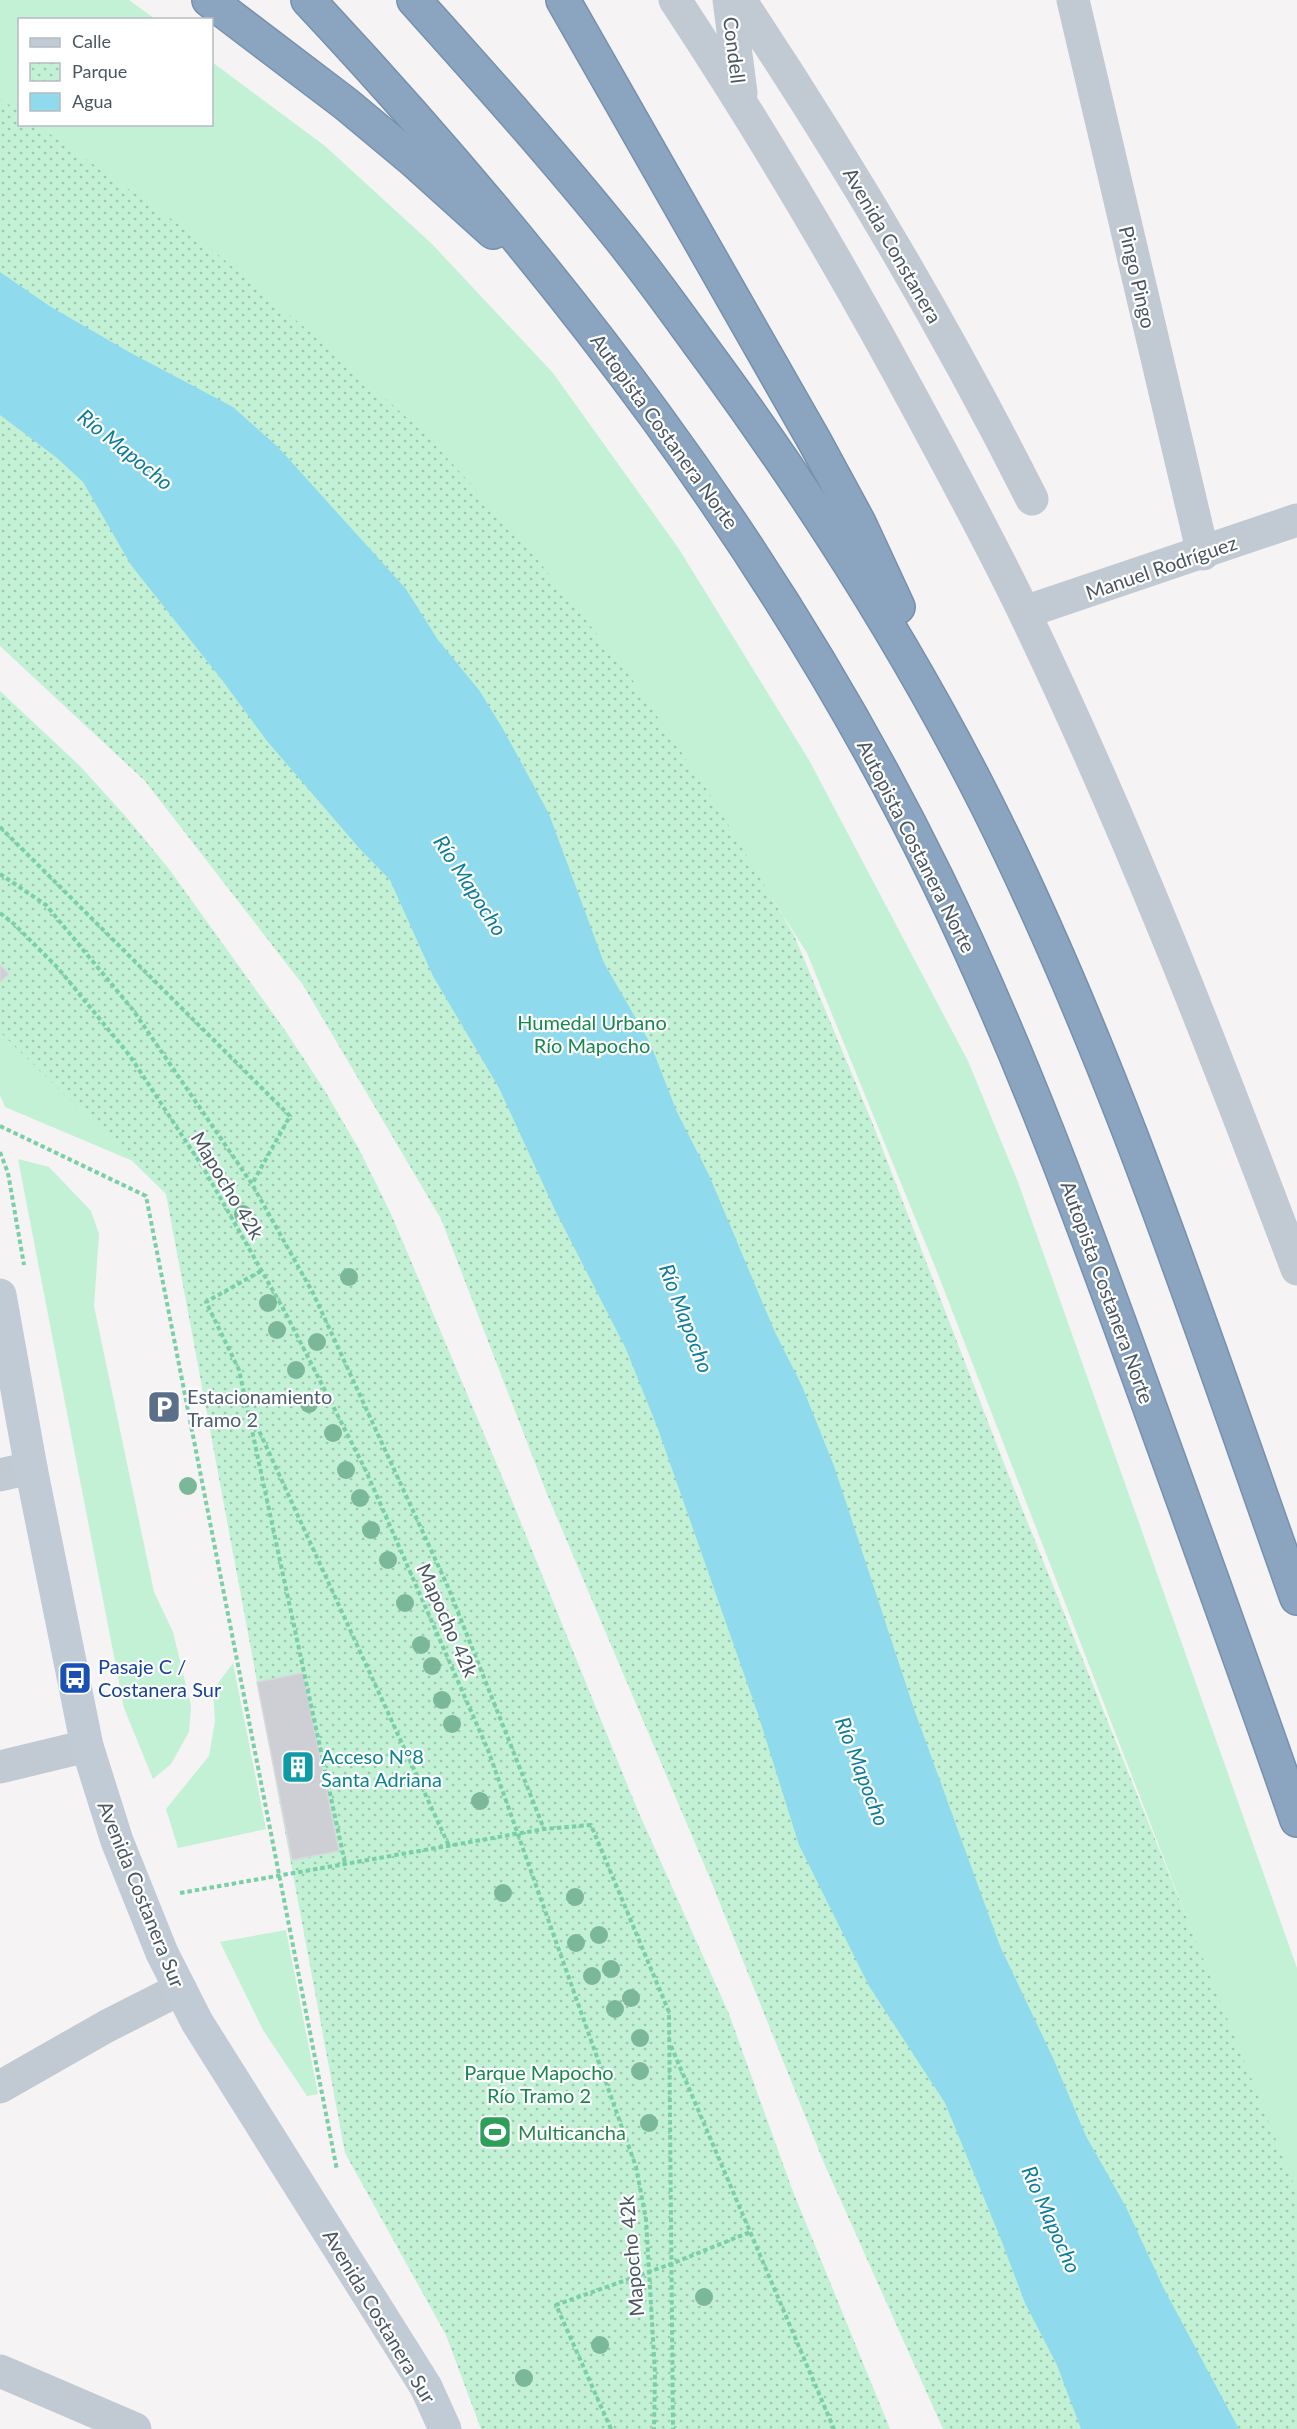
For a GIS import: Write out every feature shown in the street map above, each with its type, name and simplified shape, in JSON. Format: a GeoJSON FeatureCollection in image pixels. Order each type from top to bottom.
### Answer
{"type":"FeatureCollection","features":[{"type":"Feature","properties":{"kind":"highway"},"geometry":{"type":"LineString","coordinates":[[209,0],[346,104],[412,159],[576,309]]}},
{"type":"Feature","properties":{"kind":"highway","name":"Autopista Costanera Norte"},"geometry":{"type":"LineString","coordinates":[[308,0],[500,213],[576,309],[703,479],[793,617],[887,782],[949,904],[1006,1028],[1091,1243],[1297,1820]]}},
{"type":"Feature","properties":{"kind":"highway"},"geometry":{"type":"LineString","coordinates":[[414,0],[570,177],[675,310],[808,498],[892,633],[945,726],[1028,891],[1118,1100],[1297,1598]]}},
{"type":"Feature","properties":{"kind":"highway"},"geometry":{"type":"LineString","coordinates":[[563,0],[859,523],[898,606],[945,726]]}},
{"type":"Feature","properties":{"kind":"main road","name":"Avenida Costanera Sur"},"geometry":{"type":"LineString","coordinates":[[0,1295],[31,1468],[87,1746],[117,1841],[162,1953],[197,2022],[426,2387],[445,2429]]}},
{"type":"Feature","properties":{"kind":"street"},"geometry":{"type":"LineString","coordinates":[[675,0],[742,101],[872,322],[976,515],[1025,612],[1157,909],[1297,1269]]}},
{"type":"Feature","properties":{"kind":"street","name":"Condell"},"geometry":{"type":"LineString","coordinates":[[729,0],[742,101]]}},
{"type":"Feature","properties":{"kind":"street","name":"Avenida Constanera"},"geometry":{"type":"LineString","coordinates":[[740,0],[855,178],[995,426],[1032,499]]}},
{"type":"Feature","properties":{"kind":"street","name":"Pingo Pingo"},"geometry":{"type":"LineString","coordinates":[[1073,0],[1203,554]]}},
{"type":"Feature","properties":{"kind":"street","name":"Manuel Rodríguez"},"geometry":{"type":"LineString","coordinates":[[1025,612],[1203,554],[1297,520]]}},
{"type":"Feature","properties":{"kind":"street"},"geometry":{"type":"LineString","coordinates":[[0,1475],[31,1468]]}},
{"type":"Feature","properties":{"kind":"street"},"geometry":{"type":"LineString","coordinates":[[0,1767],[87,1746]]}},
{"type":"Feature","properties":{"kind":"street"},"geometry":{"type":"LineString","coordinates":[[0,2087],[107,2026],[180,1989]]}},
{"type":"Feature","properties":{"kind":"street"},"geometry":{"type":"LineString","coordinates":[[0,2371],[135,2429]]}},
{"type":"Feature","properties":{"kind":"path"},"geometry":{"type":"LineString","coordinates":[[0,827],[290,1116],[252,1184]]}},
{"type":"Feature","properties":{"kind":"path"},"geometry":{"type":"LineString","coordinates":[[0,874],[46,906],[132,1010],[252,1184],[313,1293],[448,1587],[544,1829]]}},
{"type":"Feature","properties":{"kind":"path","name":"Mapocho 42k"},"geometry":{"type":"LineString","coordinates":[[0,913],[58,968],[130,1056],[204,1169],[285,1312],[366,1471],[488,1750],[636,2167],[646,2219],[655,2373],[654,2429]]}},
{"type":"Feature","properties":{"kind":"path"},"geometry":{"type":"LineString","coordinates":[[0,1126],[146,1196],[337,2173]]}},
{"type":"Feature","properties":{"kind":"path"},"geometry":{"type":"LineString","coordinates":[[0,1152],[8,1173],[25,1267]]}},
{"type":"Feature","properties":{"kind":"path"},"geometry":{"type":"LineString","coordinates":[[261,1271],[206,1302],[239,1370],[345,1863]]}},
{"type":"Feature","properties":{"kind":"path"},"geometry":{"type":"LineString","coordinates":[[246,1402],[449,1846]]}},
{"type":"Feature","properties":{"kind":"path"},"geometry":{"type":"LineString","coordinates":[[180,1893],[544,1829],[591,1825],[669,2012],[673,2429]]}},
{"type":"Feature","properties":{"kind":"path"},"geometry":{"type":"LineString","coordinates":[[176,1883],[185,1904]]}},
{"type":"Feature","properties":{"kind":"path"},"geometry":{"type":"LineString","coordinates":[[670,2044],[834,2429]]}},
{"type":"Feature","properties":{"kind":"path"},"geometry":{"type":"LineString","coordinates":[[611,2429],[556,2306],[750,2232]]}},
{"type":"Feature","properties":{"kind":"green space"},"geometry":{"type":"Polygon","coordinates":[[[0,0],[129,0],[154,18],[18,18],[18,123],[0,110],[0,0]]]}},
{"type":"Feature","properties":{"kind":"green space"},"geometry":{"type":"Polygon","coordinates":[[[213,63],[325,146],[432,244],[553,373],[679,549],[809,760],[968,1061],[1018,1182],[1297,1968],[1297,2203],[936,1269],[807,953],[675,747],[21,126],[213,126],[213,63]]]}},
{"type":"Feature","properties":{"kind":"green space","name":"Humedal Urbano Río Mapocho"},"geometry":{"type":"Polygon","coordinates":[[[0,98],[18,111],[18,126],[38,126],[197,237],[316,337],[424,433],[516,533],[625,669],[713,799],[794,935],[874,1127],[1007,1471],[1297,2192],[1297,2429],[943,2429],[824,2163],[709,1876],[547,1494],[441,1219],[303,985],[145,781],[0,646],[0,98]]]}},
{"type":"Feature","properties":{"kind":"green space","name":"Parque Mapocho Río Tramo 2"},"geometry":{"type":"Polygon","coordinates":[[[0,691],[80,766],[169,869],[287,1033],[325,1091],[360,1151],[391,1214],[506,1486],[638,1811],[729,2014],[792,2189],[890,2429],[481,2429],[446,2335],[345,2153],[166,1194],[0,1032],[0,691]]]}},
{"type":"Feature","properties":{"kind":"green space"},"geometry":{"type":"Polygon","coordinates":[[[0,1007],[166,1175],[5,1107],[0,1095],[0,1007]]]}},
{"type":"Feature","properties":{"kind":"green space"},"geometry":{"type":"Polygon","coordinates":[[[18,1159],[49,1167],[91,1211],[99,1234],[94,1306],[154,1592],[173,1632],[191,1706],[189,1732],[171,1764],[153,1779],[124,1708],[18,1159]]]}},
{"type":"Feature","properties":{"kind":"green space"},"geometry":{"type":"Polygon","coordinates":[[[233,1663],[266,1829],[178,1848],[166,1809],[209,1756],[215,1721],[213,1690],[233,1663]]]}},
{"type":"Feature","properties":{"kind":"green space"},"geometry":{"type":"Polygon","coordinates":[[[286,1930],[318,2094],[307,2096],[263,2030],[220,1942],[286,1930]]]}},
{"type":"Feature","properties":{"kind":"water","name":"Río Mapocho"},"geometry":{"type":"Polygon","coordinates":[[[0,272],[51,307],[129,352],[233,407],[278,447],[406,589],[438,640],[479,690],[503,729],[549,814],[604,963],[650,1043],[677,1112],[709,1175],[774,1330],[802,1386],[834,1466],[914,1709],[1000,1946],[1053,2058],[1086,2136],[1126,2207],[1163,2287],[1239,2429],[1081,2429],[1057,2365],[1025,2303],[945,2103],[869,1986],[799,1845],[758,1714],[658,1429],[626,1349],[555,1210],[499,1088],[433,976],[390,880],[359,848],[267,741],[131,565],[83,482],[57,458],[0,415],[0,272]]]}},
{"type":"Feature","properties":{"kind":"building"},"geometry":{"type":"Polygon","coordinates":[[[0,965],[9,974],[0,982],[0,965]]]}},
{"type":"Feature","properties":{"kind":"building","name":"Acceso N°8 Santa Adriana"},"geometry":{"type":"Polygon","coordinates":[[[303,1673],[339,1851],[292,1860],[257,1682],[303,1673]]]}},
{"type":"Feature","properties":{"kind":"place","name":"Estacionamiento Tramo 2"},"geometry":{"type":"Point","coordinates":[164,1407]}},
{"type":"Feature","properties":{"kind":"place","name":"Pasaje C / Costanera Sur"},"geometry":{"type":"Point","coordinates":[75,1678]}},
{"type":"Feature","properties":{"kind":"place","name":"Acceso N°8 Santa Adriana"},"geometry":{"type":"Point","coordinates":[298,1767]}},
{"type":"Feature","properties":{"kind":"place","name":"Multicancha"},"geometry":{"type":"Point","coordinates":[495,2132]}}]}
